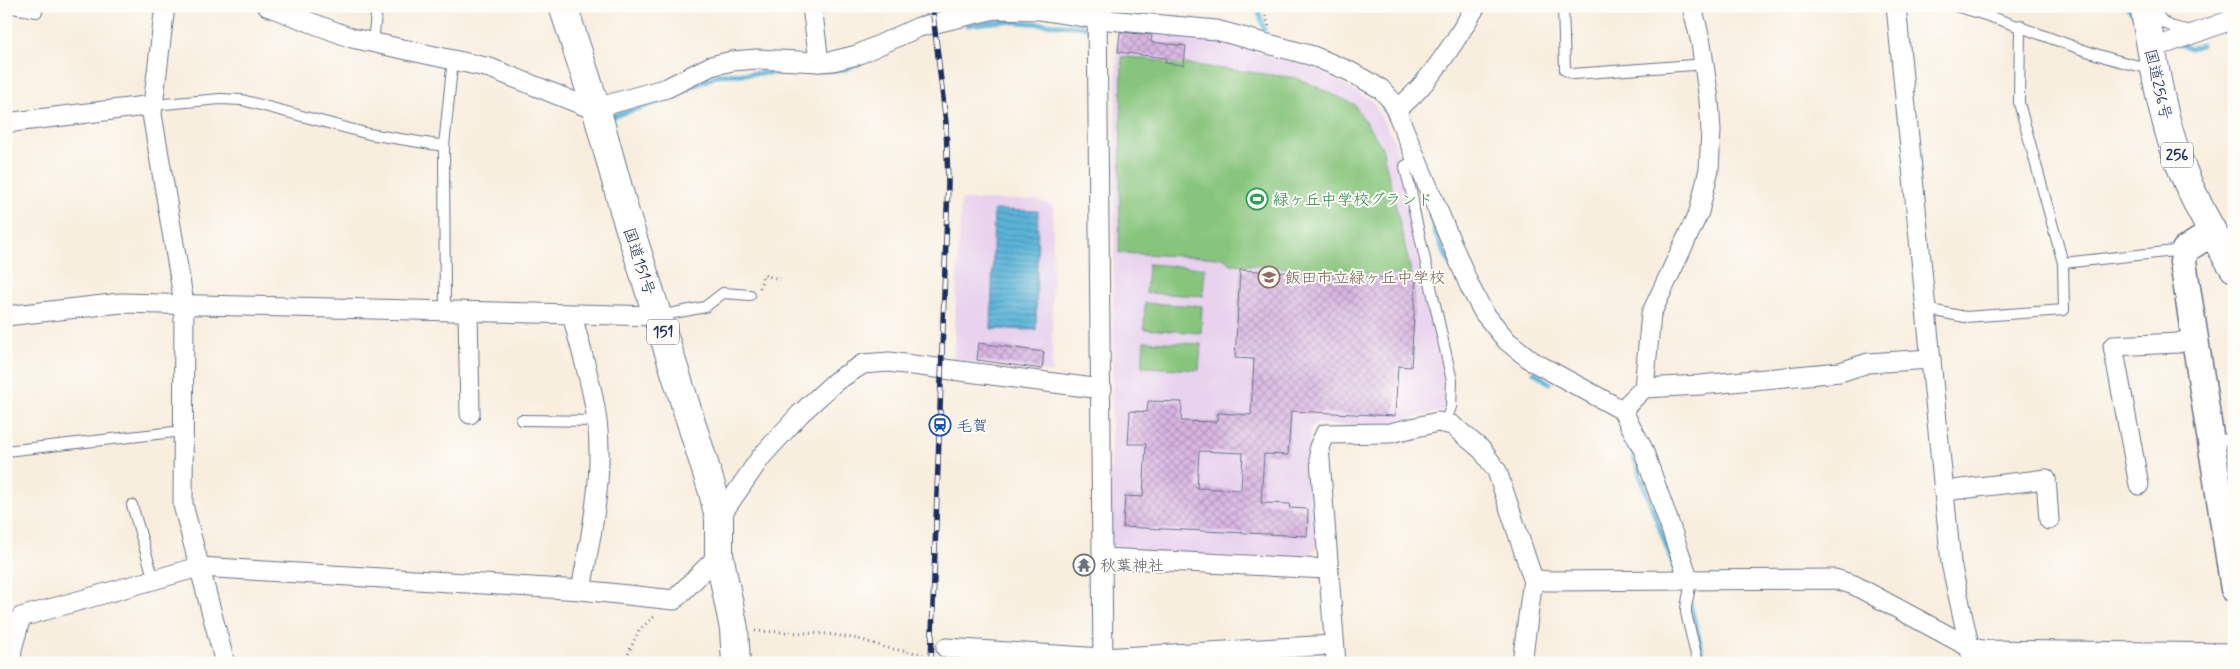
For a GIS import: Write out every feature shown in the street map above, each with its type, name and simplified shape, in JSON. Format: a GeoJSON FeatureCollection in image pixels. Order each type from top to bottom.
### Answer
{"type":"FeatureCollection","features":[{"type":"Feature","properties":{"kind":"highway","name":"国道151号"},"geometry":{"type":"LineString","coordinates":[[563,6],[596,108],[624,210],[714,492],[719,518],[719,555],[734,629],[736,663]]}},
{"type":"Feature","properties":{"kind":"highway","name":"国道256号"},"geometry":{"type":"LineString","coordinates":[[2152,31],[2178,159],[2213,232],[2234,268]]}},
{"type":"Feature","properties":{"kind":"street"},"geometry":{"type":"LineString","coordinates":[[165,6],[152,114],[184,303],[183,505],[225,663]]}},
{"type":"Feature","properties":{"kind":"street"},"geometry":{"type":"LineString","coordinates":[[267,6],[332,33],[374,37],[453,58],[513,76],[585,106],[596,108],[667,88],[711,66],[732,61],[757,60],[819,62],[857,55],[919,27],[995,9],[1098,13],[1216,30],[1313,56],[1349,71],[1381,89],[1392,101],[1413,161],[1484,313],[1507,341],[1532,361],[1622,410],[1643,449],[1690,584]]}},
{"type":"Feature","properties":{"kind":"street"},"geometry":{"type":"LineString","coordinates":[[812,6],[819,62]]}},
{"type":"Feature","properties":{"kind":"street"},"geometry":{"type":"LineString","coordinates":[[1396,110],[1410,100],[1460,34],[1476,6]]}},
{"type":"Feature","properties":{"kind":"street"},"geometry":{"type":"LineString","coordinates":[[1622,410],[1644,388],[1651,314],[1696,219],[1709,169],[1711,123],[1701,43],[1692,6]]}},
{"type":"Feature","properties":{"kind":"street"},"geometry":{"type":"LineString","coordinates":[[1896,6],[1951,563],[1971,655]]}},
{"type":"Feature","properties":{"kind":"street"},"geometry":{"type":"LineString","coordinates":[[1098,13],[1102,389],[1102,660]]}},
{"type":"Feature","properties":{"kind":"street"},"geometry":{"type":"LineString","coordinates":[[2152,31],[2191,33],[2234,19]]}},
{"type":"Feature","properties":{"kind":"street"},"geometry":{"type":"LineString","coordinates":[[6,123],[153,105]]}},
{"type":"Feature","properties":{"kind":"street"},"geometry":{"type":"LineString","coordinates":[[2213,232],[2185,250],[2183,262],[2195,336],[2223,440],[2234,589]]}},
{"type":"Feature","properties":{"kind":"street"},"geometry":{"type":"LineString","coordinates":[[6,316],[121,303],[184,303],[658,316]]}},
{"type":"Feature","properties":{"kind":"street"},"geometry":{"type":"LineString","coordinates":[[468,312],[470,414]]}},
{"type":"Feature","properties":{"kind":"street"},"geometry":{"type":"LineString","coordinates":[[572,315],[596,421],[599,450],[581,590]]}},
{"type":"Feature","properties":{"kind":"street"},"geometry":{"type":"LineString","coordinates":[[2139,485],[2113,346],[2178,343],[2195,336]]}},
{"type":"Feature","properties":{"kind":"street"},"geometry":{"type":"LineString","coordinates":[[1644,388],[1700,385],[1840,372],[1868,363],[1931,359]]}},
{"type":"Feature","properties":{"kind":"street"},"geometry":{"type":"LineString","coordinates":[[719,518],[761,457],[800,414],[836,381],[863,364],[889,362],[1102,389]]}},
{"type":"Feature","properties":{"kind":"street"},"geometry":{"type":"LineString","coordinates":[[946,648],[1102,660],[1334,654],[1319,447],[1325,434],[1390,433],[1438,422],[1452,425],[1470,439],[1497,471],[1533,579],[1522,663]]}},
{"type":"Feature","properties":{"kind":"street"},"geometry":{"type":"LineString","coordinates":[[1944,490],[2046,479],[2049,520]]}},
{"type":"Feature","properties":{"kind":"street"},"geometry":{"type":"LineString","coordinates":[[11,663],[12,649],[21,617],[199,567],[581,590],[674,600],[719,555]]}},
{"type":"Feature","properties":{"kind":"street"},"geometry":{"type":"LineString","coordinates":[[1103,558],[1327,569]]}},
{"type":"Feature","properties":{"kind":"street"},"geometry":{"type":"LineString","coordinates":[[1533,579],[1547,582],[1690,584],[1835,578],[1854,585],[1971,655]]}},
{"type":"Feature","properties":{"kind":"street"},"geometry":{"type":"LineString","coordinates":[[1971,655],[1983,650],[2234,653]]}},
{"type":"Feature","properties":{"kind":"lane"},"geometry":{"type":"LineString","coordinates":[[374,37],[377,6]]}},
{"type":"Feature","properties":{"kind":"lane"},"geometry":{"type":"LineString","coordinates":[[1563,6],[1565,70],[1573,74],[1693,66],[1702,63]]}},
{"type":"Feature","properties":{"kind":"lane"},"geometry":{"type":"LineString","coordinates":[[1954,6],[2020,26],[2079,51],[2113,62],[2152,31],[2156,14],[2166,26],[2191,33]]}},
{"type":"Feature","properties":{"kind":"lane"},"geometry":{"type":"LineString","coordinates":[[12,7],[37,12]]}},
{"type":"Feature","properties":{"kind":"lane"},"geometry":{"type":"LineString","coordinates":[[1926,309],[1965,317],[2064,310],[2064,263],[2019,103],[2020,26]]}},
{"type":"Feature","properties":{"kind":"lane"},"geometry":{"type":"LineString","coordinates":[[445,310],[444,146],[453,58]]}},
{"type":"Feature","properties":{"kind":"lane"},"geometry":{"type":"LineString","coordinates":[[153,105],[220,99],[242,100],[369,134],[444,146]]}},
{"type":"Feature","properties":{"kind":"lane"},"geometry":{"type":"LineString","coordinates":[[1413,161],[1452,381],[1451,407],[1445,423]]}},
{"type":"Feature","properties":{"kind":"lane"},"geometry":{"type":"LineString","coordinates":[[2064,263],[2185,250]]}},
{"type":"Feature","properties":{"kind":"lane"},"geometry":{"type":"LineString","coordinates":[[658,316],[705,307],[723,293],[750,295]]}},
{"type":"Feature","properties":{"kind":"lane"},"geometry":{"type":"LineString","coordinates":[[521,420],[596,421]]}},
{"type":"Feature","properties":{"kind":"lane"},"geometry":{"type":"LineString","coordinates":[[6,451],[183,431]]}},
{"type":"Feature","properties":{"kind":"lane"},"geometry":{"type":"LineString","coordinates":[[132,505],[154,580]]}},
{"type":"Feature","properties":{"kind":"lane"},"geometry":{"type":"LineString","coordinates":[[1690,584],[1686,606],[1692,643],[1698,663]]}},
{"type":"Feature","properties":{"kind":"path"},"geometry":{"type":"LineString","coordinates":[[750,295],[758,296],[763,275],[780,279]]}},
{"type":"Feature","properties":{"kind":"path"},"geometry":{"type":"LineString","coordinates":[[624,663],[639,630],[674,600]]}},
{"type":"Feature","properties":{"kind":"path"},"geometry":{"type":"LineString","coordinates":[[734,629],[785,634],[828,634],[859,639],[887,648],[923,654]]}},
{"type":"Feature","properties":{"kind":"shaded area","name":"飯田市立緑ヶ丘中学校"},"geometry":{"type":"Polygon","coordinates":[[[1117,28],[1231,44],[1319,70],[1372,101],[1396,144],[1401,177],[1444,368],[1448,399],[1442,411],[1386,425],[1317,423],[1309,430],[1318,545],[1304,560],[1123,552],[1110,543],[1117,28]]]}},
{"type":"Feature","properties":{"kind":"shaded area"},"geometry":{"type":"Polygon","coordinates":[[[961,200],[1037,200],[1053,206],[1052,373],[953,360],[961,200]]]}},
{"type":"Feature","properties":{"kind":"green space","name":"緑ヶ丘中学校グランド"},"geometry":{"type":"Polygon","coordinates":[[[1122,56],[1297,78],[1354,104],[1382,147],[1412,276],[1231,264],[1223,258],[1119,253],[1122,56]]]}},
{"type":"Feature","properties":{"kind":"green space"},"geometry":{"type":"Polygon","coordinates":[[[1148,264],[1205,268],[1203,296],[1146,293],[1148,264]]]}},
{"type":"Feature","properties":{"kind":"green space"},"geometry":{"type":"Polygon","coordinates":[[[1145,303],[1202,306],[1201,333],[1144,329],[1145,303]]]}},
{"type":"Feature","properties":{"kind":"green space"},"geometry":{"type":"Polygon","coordinates":[[[1144,341],[1201,344],[1199,370],[1142,367],[1144,341]]]}},
{"type":"Feature","properties":{"kind":"water"},"geometry":{"type":"Polygon","coordinates":[[[994,210],[1038,211],[1036,330],[991,329],[994,210]]]}},
{"type":"Feature","properties":{"kind":"building"},"geometry":{"type":"Polygon","coordinates":[[[1120,32],[1152,35],[1151,42],[1186,46],[1184,65],[1165,63],[1166,58],[1118,52],[1120,32]]]}},
{"type":"Feature","properties":{"kind":"building"},"geometry":{"type":"Polygon","coordinates":[[[1240,270],[1416,279],[1411,367],[1398,366],[1395,416],[1291,411],[1288,455],[1264,454],[1261,503],[1290,504],[1289,508],[1308,509],[1307,536],[1123,527],[1125,496],[1143,497],[1146,444],[1128,444],[1130,411],[1147,412],[1148,401],[1182,402],[1181,421],[1217,422],[1218,413],[1251,415],[1254,359],[1235,358],[1240,270]],[[1199,451],[1197,488],[1241,490],[1243,453],[1199,451]]]}},
{"type":"Feature","properties":{"kind":"building"},"geometry":{"type":"Polygon","coordinates":[[[979,343],[1044,352],[1042,369],[977,360],[979,343]]]}},
{"type":"Feature","properties":{"kind":"waterway"},"geometry":{"type":"LineString","coordinates":[[1257,6],[1264,29]]}},
{"type":"Feature","properties":{"kind":"waterway"},"geometry":{"type":"LineString","coordinates":[[2126,6],[2136,16]]}},
{"type":"Feature","properties":{"kind":"waterway"},"geometry":{"type":"LineString","coordinates":[[967,25],[1003,21],[1088,27]]}},
{"type":"Feature","properties":{"kind":"waterway"},"geometry":{"type":"LineString","coordinates":[[2182,44],[2190,48],[2201,45]]}},
{"type":"Feature","properties":{"kind":"waterway"},"geometry":{"type":"LineString","coordinates":[[610,117],[659,102],[718,75],[843,70],[862,62]]}},
{"type":"Feature","properties":{"kind":"waterway"},"geometry":{"type":"LineString","coordinates":[[1380,99],[1390,118]]}},
{"type":"Feature","properties":{"kind":"waterway"},"geometry":{"type":"LineString","coordinates":[[1430,213],[1435,233],[1452,268]]}},
{"type":"Feature","properties":{"kind":"waterway"},"geometry":{"type":"LineString","coordinates":[[1534,372],[1549,383]]}},
{"type":"Feature","properties":{"kind":"waterway"},"geometry":{"type":"LineString","coordinates":[[1625,434],[1675,570]]}},
{"type":"Feature","properties":{"kind":"waterway"},"geometry":{"type":"LineString","coordinates":[[1690,603],[1705,663]]}},
{"type":"Feature","properties":{"kind":"railway"},"geometry":{"type":"LineString","coordinates":[[931,663],[948,183],[946,123],[932,6]]}},
{"type":"Feature","properties":{"kind":"place","name":"緑ヶ丘中学校グランド"},"geometry":{"type":"Point","coordinates":[1257,199]}},
{"type":"Feature","properties":{"kind":"place","name":"飯田市立緑ヶ丘中学校"},"geometry":{"type":"Point","coordinates":[1269,277]}},
{"type":"Feature","properties":{"kind":"place","name":"毛賀"},"geometry":{"type":"Point","coordinates":[940,425]}},
{"type":"Feature","properties":{"kind":"place","name":"秋葉神社"},"geometry":{"type":"Point","coordinates":[1084,565]}}]}
